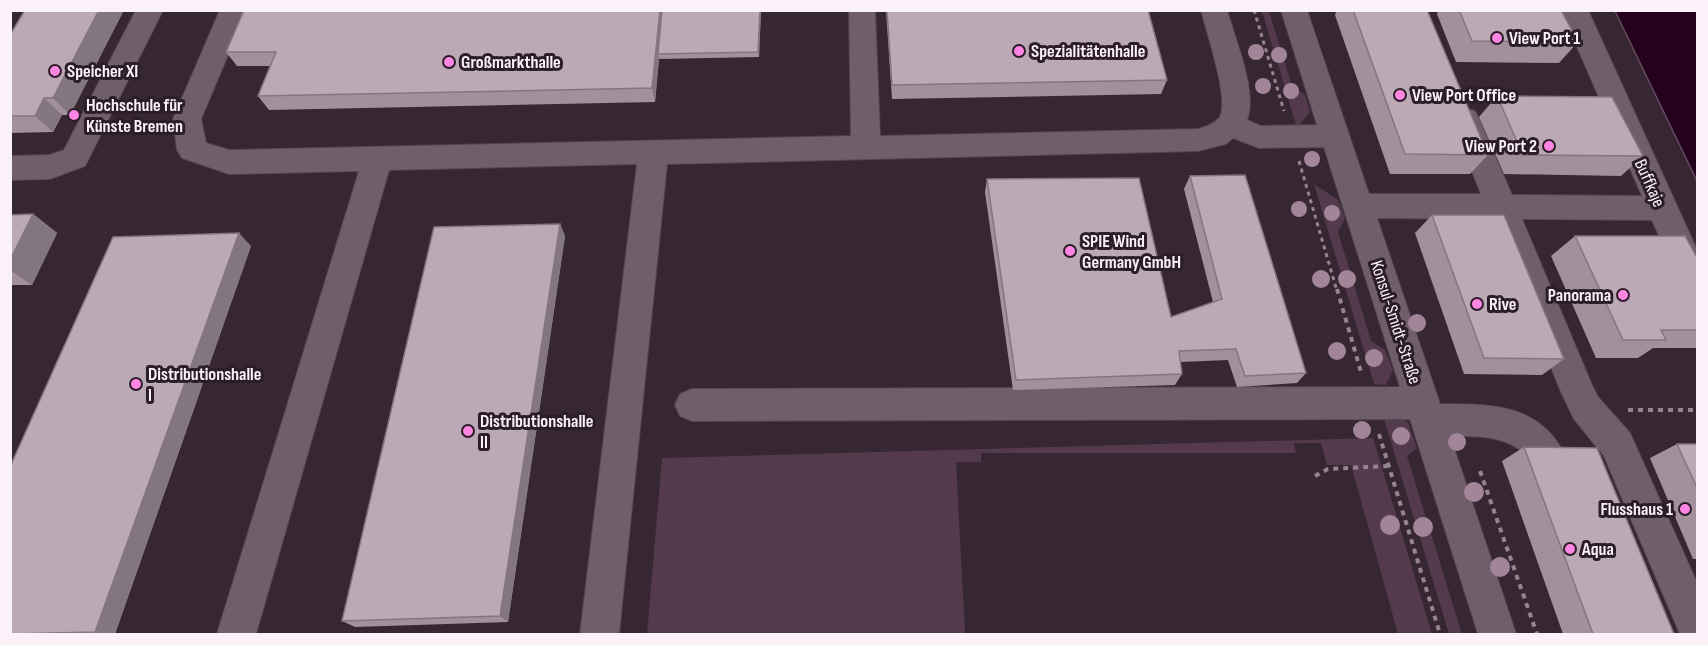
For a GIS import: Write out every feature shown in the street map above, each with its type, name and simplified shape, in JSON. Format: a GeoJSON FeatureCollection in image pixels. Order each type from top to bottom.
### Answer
{"type":"FeatureCollection","features":[{"type":"Feature","properties":{"kind":"street"},"geometry":{"type":"LineString","coordinates":[[10,168],[50,167],[75,158],[150,10]]}},
{"type":"Feature","properties":{"kind":"street"},"geometry":{"type":"LineString","coordinates":[[234,10],[187,119],[192,150],[230,162],[1198,140],[1216,136],[1230,125],[1236,111],[1236,94],[1214,10]]}},
{"type":"Feature","properties":{"kind":"street"},"geometry":{"type":"LineString","coordinates":[[862,10],[867,148]]}},
{"type":"Feature","properties":{"kind":"street","name":"Konsul-Smidt-Straße"},"geometry":{"type":"LineString","coordinates":[[1294,10],[1497,634]]}},
{"type":"Feature","properties":{"kind":"street","name":"Buffkaje"},"geometry":{"type":"LineString","coordinates":[[1574,10],[1698,288]]}},
{"type":"Feature","properties":{"kind":"street"},"geometry":{"type":"LineString","coordinates":[[1456,98],[1514,207],[1578,392],[1586,408],[1617,445],[1698,631]]}},
{"type":"Feature","properties":{"kind":"street"},"geometry":{"type":"LineString","coordinates":[[1230,125],[1259,137],[1335,136]]}},
{"type":"Feature","properties":{"kind":"street"},"geometry":{"type":"LineString","coordinates":[[600,634],[653,153]]}},
{"type":"Feature","properties":{"kind":"street"},"geometry":{"type":"LineString","coordinates":[[236,634],[378,158]]}},
{"type":"Feature","properties":{"kind":"street"},"geometry":{"type":"LineString","coordinates":[[1358,206],[1661,208]]}},
{"type":"Feature","properties":{"kind":"street"},"geometry":{"type":"LineString","coordinates":[[692,405],[1371,403],[1516,428],[1532,437],[1543,447],[1550,461]]}},
{"type":"Feature","properties":{"kind":"path"},"geometry":{"type":"LineString","coordinates":[[1254,10],[1440,634]]}},
{"type":"Feature","properties":{"kind":"path"},"geometry":{"type":"LineString","coordinates":[[1635,410],[1698,410]]}},
{"type":"Feature","properties":{"kind":"path"},"geometry":{"type":"LineString","coordinates":[[1315,476],[1328,469],[1389,466]]}},
{"type":"Feature","properties":{"kind":"shaded area"},"geometry":{"type":"Polygon","coordinates":[[[1262,11],[1269,11],[1292,86],[1305,95],[1310,112],[1297,128],[1262,11]]]}},
{"type":"Feature","properties":{"kind":"shaded area"},"geometry":{"type":"Polygon","coordinates":[[[1615,11],[1697,11],[1697,181],[1615,11]]]}},
{"type":"Feature","properties":{"kind":"shaded area"},"geometry":{"type":"Polygon","coordinates":[[[1314,184],[1338,200],[1345,218],[1338,232],[1371,341],[1385,350],[1393,370],[1386,385],[1374,384],[1314,184]]]}},
{"type":"Feature","properties":{"kind":"shaded area"},"geometry":{"type":"Polygon","coordinates":[[[1381,409],[1394,409],[1408,423],[1417,448],[1407,456],[1462,634],[1449,634],[1381,409]]]}},
{"type":"Feature","properties":{"kind":"shaded area"},"geometry":{"type":"Polygon","coordinates":[[[1373,438],[1432,634],[1398,634],[1351,465],[1327,465],[1321,443],[1294,443],[1296,453],[981,453],[981,462],[956,462],[965,634],[647,634],[662,458],[1373,438]]]}},
{"type":"Feature","properties":{"kind":"building"},"geometry":{"type":"Polygon","coordinates":[[[25,10],[99,10],[53,98],[44,98],[35,116],[10,116],[10,35],[25,10]]]}},
{"type":"Feature","properties":{"kind":"building","name":"Großmarkthalle"},"geometry":{"type":"Polygon","coordinates":[[[244,10],[660,10],[652,88],[258,96],[276,52],[226,52],[244,10]]]}},
{"type":"Feature","properties":{"kind":"building"},"geometry":{"type":"Polygon","coordinates":[[[662,10],[760,10],[758,52],[658,54],[662,10]]]}},
{"type":"Feature","properties":{"kind":"building","name":"Spezialitätenhalle"},"geometry":{"type":"Polygon","coordinates":[[[887,10],[1148,10],[1167,80],[892,85],[887,10]]]}},
{"type":"Feature","properties":{"kind":"building","name":"View Port Office"},"geometry":{"type":"Polygon","coordinates":[[[1353,10],[1427,10],[1488,155],[1405,154],[1353,10]]]}},
{"type":"Feature","properties":{"kind":"building"},"geometry":{"type":"Polygon","coordinates":[[[1459,10],[1561,10],[1578,42],[1472,41],[1459,10]]]}},
{"type":"Feature","properties":{"kind":"building"},"geometry":{"type":"Polygon","coordinates":[[[1497,96],[1612,97],[1643,156],[1523,155],[1497,96]]]}},
{"type":"Feature","properties":{"kind":"building","name":"SPIE Wind Germany GmbH"},"geometry":{"type":"Polygon","coordinates":[[[1245,175],[1306,373],[1245,376],[1236,349],[1179,351],[1182,374],[1016,380],[987,179],[1139,178],[1171,317],[1222,299],[1190,176],[1245,175]]]}},
{"type":"Feature","properties":{"kind":"building"},"geometry":{"type":"Polygon","coordinates":[[[33,214],[10,260],[10,215],[33,214]]]}},
{"type":"Feature","properties":{"kind":"building"},"geometry":{"type":"Polygon","coordinates":[[[1432,215],[1504,215],[1564,359],[1484,358],[1432,215]]]}},
{"type":"Feature","properties":{"kind":"building","name":"Distributionshalle II"},"geometry":{"type":"Polygon","coordinates":[[[560,224],[500,616],[342,621],[434,227],[560,224]]]}},
{"type":"Feature","properties":{"kind":"building","name":"Distributionshalle I"},"geometry":{"type":"Polygon","coordinates":[[[239,233],[95,632],[10,634],[10,467],[113,237],[239,233]]]}},
{"type":"Feature","properties":{"kind":"building"},"geometry":{"type":"Polygon","coordinates":[[[1575,236],[1685,236],[1698,259],[1698,330],[1661,330],[1666,340],[1623,340],[1575,236]]]}},
{"type":"Feature","properties":{"kind":"building"},"geometry":{"type":"Polygon","coordinates":[[[1677,444],[1698,444],[1698,490],[1677,444]]]}},
{"type":"Feature","properties":{"kind":"building"},"geometry":{"type":"Polygon","coordinates":[[[1524,447],[1597,448],[1674,634],[1593,634],[1524,447]]]}},
{"type":"Feature","properties":{"kind":"place","name":"View Port 1"},"geometry":{"type":"Point","coordinates":[1497,38]}},
{"type":"Feature","properties":{"kind":"place","name":"Spezialitätenhalle"},"geometry":{"type":"Point","coordinates":[1019,51]}},
{"type":"Feature","properties":{"kind":"place","name":"Großmarkthalle"},"geometry":{"type":"Point","coordinates":[449,62]}},
{"type":"Feature","properties":{"kind":"place","name":"Speicher XI"},"geometry":{"type":"Point","coordinates":[55,71]}},
{"type":"Feature","properties":{"kind":"place","name":"View Port Office"},"geometry":{"type":"Point","coordinates":[1400,95]}},
{"type":"Feature","properties":{"kind":"place","name":"Hochschule für Künste Bremen"},"geometry":{"type":"Point","coordinates":[74,115]}},
{"type":"Feature","properties":{"kind":"place","name":"View Port 2"},"geometry":{"type":"Point","coordinates":[1549,146]}},
{"type":"Feature","properties":{"kind":"place","name":"SPIE Wind Germany GmbH"},"geometry":{"type":"Point","coordinates":[1070,251]}},
{"type":"Feature","properties":{"kind":"place","name":"Panorama"},"geometry":{"type":"Point","coordinates":[1623,295]}},
{"type":"Feature","properties":{"kind":"place","name":"Rive"},"geometry":{"type":"Point","coordinates":[1477,304]}},
{"type":"Feature","properties":{"kind":"place","name":"Distributionshalle I"},"geometry":{"type":"Point","coordinates":[136,384]}},
{"type":"Feature","properties":{"kind":"place","name":"Distributionshalle II"},"geometry":{"type":"Point","coordinates":[468,431]}},
{"type":"Feature","properties":{"kind":"place","name":"Flusshaus 1"},"geometry":{"type":"Point","coordinates":[1685,509]}},
{"type":"Feature","properties":{"kind":"place","name":"Aqua"},"geometry":{"type":"Point","coordinates":[1570,549]}}]}
